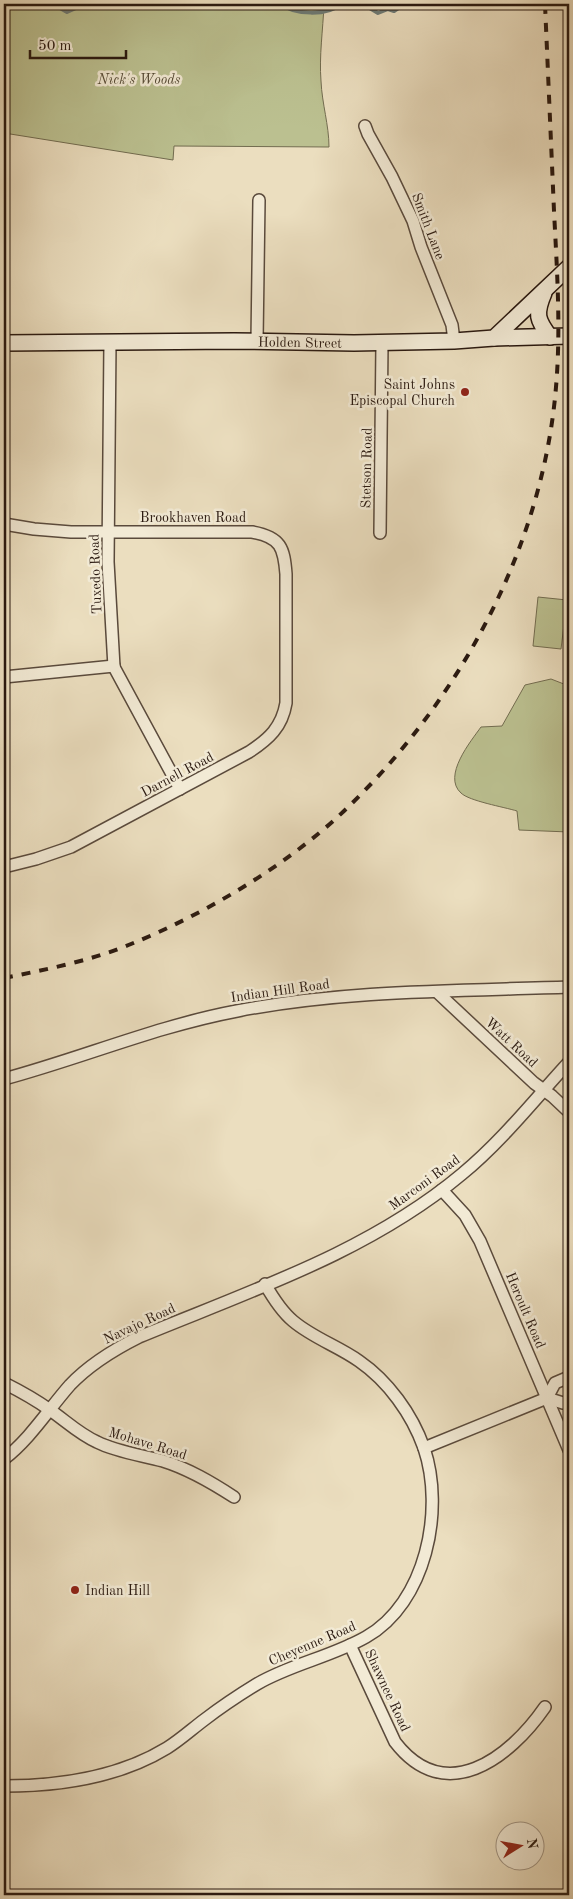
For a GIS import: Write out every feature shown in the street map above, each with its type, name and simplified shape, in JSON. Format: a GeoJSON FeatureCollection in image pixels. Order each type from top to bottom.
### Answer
{"type":"FeatureCollection","features":[{"type":"Feature","properties":{"kind":"main road"},"geometry":{"type":"LineString","coordinates":[[494,338],[569,267]]}},
{"type":"Feature","properties":{"kind":"main road"},"geometry":{"type":"LineString","coordinates":[[546,289],[540,303],[538,316],[540,323],[550,337]]}},
{"type":"Feature","properties":{"kind":"main road","name":"Holden Street"},"geometry":{"type":"LineString","coordinates":[[4,343],[257,341],[382,343],[569,336]]}},
{"type":"Feature","properties":{"kind":"street","name":"Smith Lane"},"geometry":{"type":"LineString","coordinates":[[365,126],[399,191],[412,221],[452,325],[454,341]]}},
{"type":"Feature","properties":{"kind":"street"},"geometry":{"type":"LineString","coordinates":[[257,341],[259,200]]}},
{"type":"Feature","properties":{"kind":"street","name":"Tuxedo Road"},"geometry":{"type":"LineString","coordinates":[[110,342],[108,562],[114,666],[180,789]]}},
{"type":"Feature","properties":{"kind":"street","name":"Stetson Road"},"geometry":{"type":"LineString","coordinates":[[380,533],[382,343]]}},
{"type":"Feature","properties":{"kind":"street","name":"Brookhaven Road"},"geometry":{"type":"LineString","coordinates":[[4,524],[34,529],[108,532],[247,531],[260,533],[274,539],[282,548],[284,557],[286,642]]}},
{"type":"Feature","properties":{"kind":"street","name":"Darnell Road"},"geometry":{"type":"LineString","coordinates":[[4,866],[36,859],[71,847],[264,743],[273,734],[283,717],[286,703],[286,642]]}},
{"type":"Feature","properties":{"kind":"street"},"geometry":{"type":"LineString","coordinates":[[4,677],[114,666]]}},
{"type":"Feature","properties":{"kind":"street","name":"Indian Hill Road"},"geometry":{"type":"LineString","coordinates":[[4,1079],[144,1034],[235,1011],[322,998],[569,987]]}},
{"type":"Feature","properties":{"kind":"street","name":"Watt Road"},"geometry":{"type":"LineString","coordinates":[[437,992],[534,1083],[569,1112]]}},
{"type":"Feature","properties":{"kind":"street","name":"Marconi Road"},"geometry":{"type":"LineString","coordinates":[[266,1284],[361,1243],[442,1190],[490,1150],[569,1062]]}},
{"type":"Feature","properties":{"kind":"street","name":"Heroult Road"},"geometry":{"type":"LineString","coordinates":[[442,1190],[465,1215],[480,1241],[569,1450]]}},
{"type":"Feature","properties":{"kind":"street","name":"Navajo Road"},"geometry":{"type":"LineString","coordinates":[[4,1459],[23,1444],[70,1385],[93,1363],[138,1337],[266,1284]]}},
{"type":"Feature","properties":{"kind":"street","name":"Cheyenne Road"},"geometry":{"type":"LineString","coordinates":[[4,1786],[68,1783],[131,1766],[167,1748],[219,1708],[270,1677],[350,1645],[381,1627],[406,1597],[423,1562],[432,1525],[433,1506],[429,1467],[424,1448],[408,1415],[385,1385],[359,1361],[308,1332],[292,1320],[276,1302],[266,1284]]}},
{"type":"Feature","properties":{"kind":"street"},"geometry":{"type":"LineString","coordinates":[[547,1398],[555,1383],[569,1377]]}},
{"type":"Feature","properties":{"kind":"street","name":"Mohave Road"},"geometry":{"type":"LineString","coordinates":[[4,1383],[50,1410],[74,1429],[97,1443],[190,1471],[208,1479],[234,1497]]}},
{"type":"Feature","properties":{"kind":"street"},"geometry":{"type":"LineString","coordinates":[[424,1448],[547,1398],[563,1403],[569,1401]]}},
{"type":"Feature","properties":{"kind":"street","name":"Shawnee Road"},"geometry":{"type":"LineString","coordinates":[[350,1645],[395,1742],[406,1756],[418,1766],[448,1773],[467,1771],[484,1766],[527,1731],[545,1706]]}},
{"type":"Feature","properties":{"kind":"green space","name":"Nick's Woods"},"geometry":{"type":"Polygon","coordinates":[[[4,4],[324,4],[321,72],[329,147],[174,146],[173,160],[4,133],[4,4]]]}},
{"type":"Feature","properties":{"kind":"green space"},"geometry":{"type":"Polygon","coordinates":[[[538,597],[567,600],[561,649],[533,646],[538,597]]]}},
{"type":"Feature","properties":{"kind":"green space"},"geometry":{"type":"Polygon","coordinates":[[[551,679],[569,686],[569,832],[519,830],[517,811],[479,801],[461,793],[456,786],[456,768],[465,750],[481,727],[502,726],[525,685],[551,679]]]}},
{"type":"Feature","properties":{"kind":"waterway"},"geometry":{"type":"LineString","coordinates":[[53,4],[67,12],[85,4]]}},
{"type":"Feature","properties":{"kind":"waterway"},"geometry":{"type":"LineString","coordinates":[[281,4],[287,8],[311,13],[328,11],[340,4]]}},
{"type":"Feature","properties":{"kind":"waterway"},"geometry":{"type":"LineString","coordinates":[[363,4],[378,13],[388,9],[394,11],[404,4]]}},
{"type":"Feature","properties":{"kind":"railway"},"geometry":{"type":"LineString","coordinates":[[4,978],[85,960],[117,950],[159,932],[244,887],[297,851],[344,811],[386,768],[424,721],[458,671],[488,618],[514,563],[534,505],[548,447],[556,387],[558,299],[545,4]]}},
{"type":"Feature","properties":{"kind":"place","name":"Saint Johns Episcopal Church"},"geometry":{"type":"Point","coordinates":[465,392]}},
{"type":"Feature","properties":{"kind":"place","name":"Indian Hill"},"geometry":{"type":"Point","coordinates":[75,1590]}}]}
